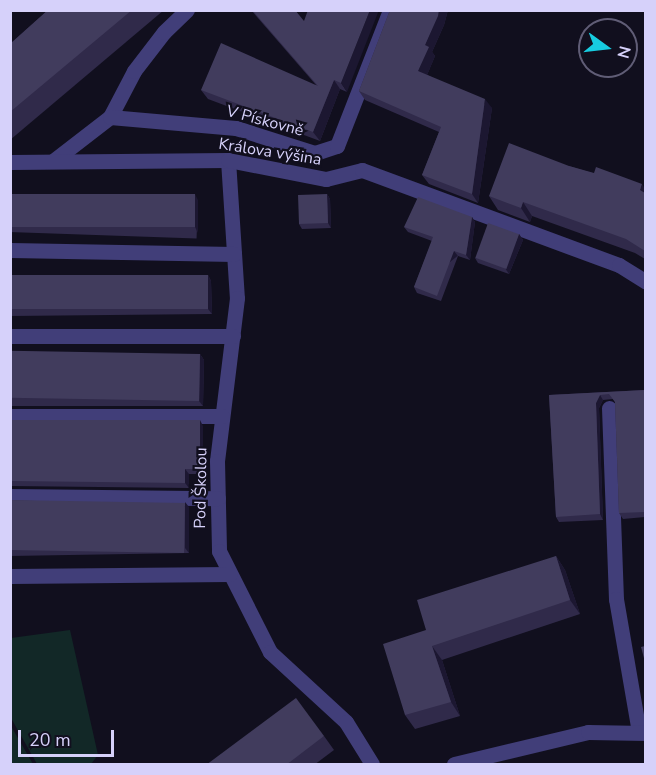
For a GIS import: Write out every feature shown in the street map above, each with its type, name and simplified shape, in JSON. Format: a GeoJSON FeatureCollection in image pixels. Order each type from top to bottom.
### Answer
{"type":"FeatureCollection","features":[{"type":"Feature","properties":{"kind":"street"},"geometry":{"type":"LineString","coordinates":[[53,160],[110,117],[134,71],[164,32],[187,10]]}},
{"type":"Feature","properties":{"kind":"street","name":"V Pískovně"},"geometry":{"type":"LineString","coordinates":[[110,117],[236,128],[315,153],[337,146],[390,10]]}},
{"type":"Feature","properties":{"kind":"street","name":"Králova výšina"},"geometry":{"type":"LineString","coordinates":[[10,162],[228,160],[326,179],[362,170],[619,265],[645,282]]}},
{"type":"Feature","properties":{"kind":"street","name":"Pod Školou"},"geometry":{"type":"LineString","coordinates":[[228,160],[237,298],[217,461],[219,551],[270,652],[346,722],[372,765]]}},
{"type":"Feature","properties":{"kind":"street"},"geometry":{"type":"LineString","coordinates":[[10,250],[234,254]]}},
{"type":"Feature","properties":{"kind":"street"},"geometry":{"type":"LineString","coordinates":[[10,336],[233,336]]}},
{"type":"Feature","properties":{"kind":"street"},"geometry":{"type":"LineString","coordinates":[[454,765],[588,732],[642,733],[616,599],[609,408]]}},
{"type":"Feature","properties":{"kind":"street"},"geometry":{"type":"LineString","coordinates":[[10,416],[222,416]]}},
{"type":"Feature","properties":{"kind":"street"},"geometry":{"type":"LineString","coordinates":[[10,496],[218,498]]}},
{"type":"Feature","properties":{"kind":"street"},"geometry":{"type":"LineString","coordinates":[[10,576],[230,574]]}},
{"type":"Feature","properties":{"kind":"green space"},"geometry":{"type":"Polygon","coordinates":[[[70,630],[98,755],[91,764],[37,764],[11,718],[11,638],[70,630]]]}},
{"type":"Feature","properties":{"kind":"green space"},"geometry":{"type":"Polygon","coordinates":[[[11,726],[33,764],[11,764],[11,726]]]}},
{"type":"Feature","properties":{"kind":"building"},"geometry":{"type":"Polygon","coordinates":[[[48,10],[132,10],[10,112],[10,44],[48,10]]]}},
{"type":"Feature","properties":{"kind":"building"},"geometry":{"type":"Polygon","coordinates":[[[252,10],[295,10],[304,21],[308,10],[370,10],[341,83],[334,80],[313,132],[201,90],[221,43],[318,86],[252,10]]]}},
{"type":"Feature","properties":{"kind":"building"},"geometry":{"type":"Polygon","coordinates":[[[390,10],[439,10],[425,45],[429,47],[418,71],[485,99],[472,194],[422,175],[441,127],[359,91],[390,10]]]}},
{"type":"Feature","properties":{"kind":"building"},"geometry":{"type":"Polygon","coordinates":[[[509,143],[569,166],[594,173],[596,167],[642,184],[640,190],[645,193],[645,251],[626,239],[523,202],[521,208],[489,196],[509,143]]]}},
{"type":"Feature","properties":{"kind":"building"},"geometry":{"type":"Polygon","coordinates":[[[10,194],[195,194],[195,227],[10,227],[10,194]]]}},
{"type":"Feature","properties":{"kind":"building"},"geometry":{"type":"Polygon","coordinates":[[[327,194],[328,223],[299,224],[298,195],[327,194]]]}},
{"type":"Feature","properties":{"kind":"building"},"geometry":{"type":"Polygon","coordinates":[[[418,197],[472,217],[466,255],[454,251],[437,296],[414,287],[433,237],[404,227],[418,197]]]}},
{"type":"Feature","properties":{"kind":"building"},"geometry":{"type":"Polygon","coordinates":[[[488,223],[519,234],[506,269],[475,258],[488,223]]]}},
{"type":"Feature","properties":{"kind":"building"},"geometry":{"type":"Polygon","coordinates":[[[10,275],[208,275],[208,309],[10,309],[10,275]]]}},
{"type":"Feature","properties":{"kind":"building"},"geometry":{"type":"Polygon","coordinates":[[[10,351],[200,354],[199,401],[10,398],[10,351]]]}},
{"type":"Feature","properties":{"kind":"building"},"geometry":{"type":"Polygon","coordinates":[[[645,390],[645,512],[619,513],[615,402],[609,394],[600,395],[596,403],[600,514],[556,517],[549,395],[645,390]]]}},
{"type":"Feature","properties":{"kind":"building"},"geometry":{"type":"Polygon","coordinates":[[[10,420],[200,420],[200,469],[185,469],[185,483],[10,481],[10,420]]]}},
{"type":"Feature","properties":{"kind":"building"},"geometry":{"type":"Polygon","coordinates":[[[10,500],[185,503],[184,553],[10,550],[10,500]]]}},
{"type":"Feature","properties":{"kind":"building"},"geometry":{"type":"Polygon","coordinates":[[[556,556],[570,600],[432,646],[451,702],[405,715],[383,644],[426,630],[417,600],[556,556]]]}},
{"type":"Feature","properties":{"kind":"building"},"geometry":{"type":"Polygon","coordinates":[[[645,646],[645,662],[641,647],[645,646]]]}},
{"type":"Feature","properties":{"kind":"building"},"geometry":{"type":"Polygon","coordinates":[[[296,698],[324,736],[286,765],[206,765],[296,698]]]}}]}
